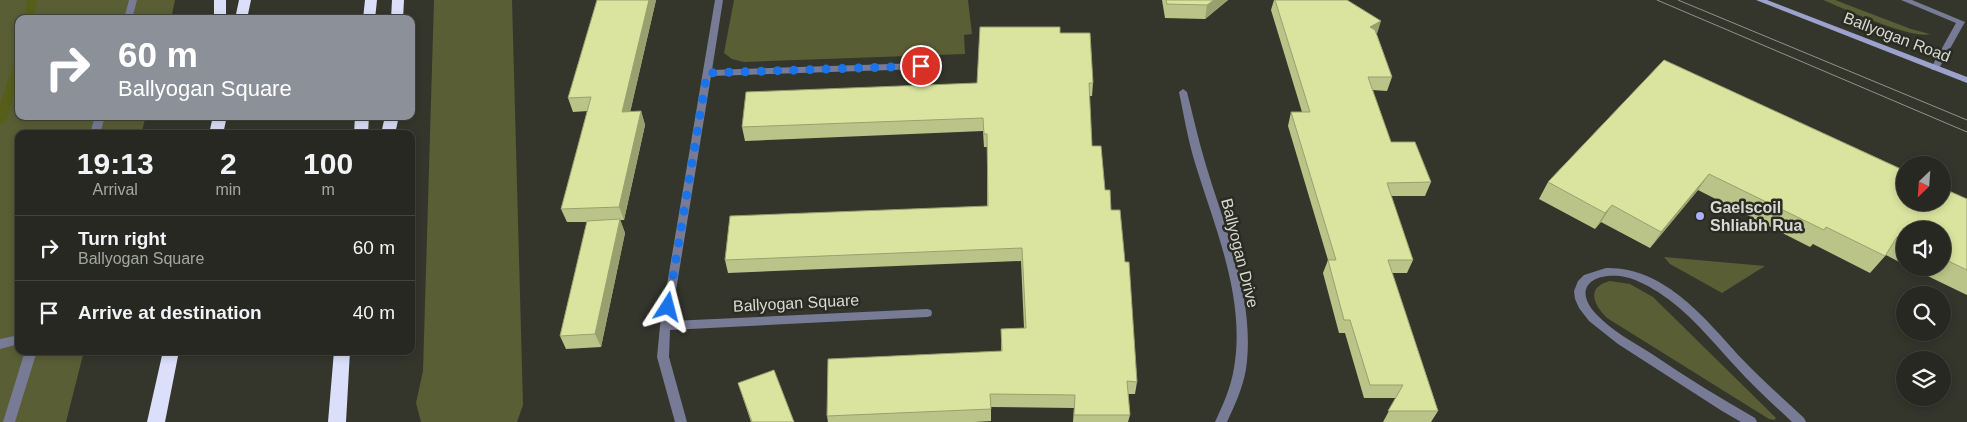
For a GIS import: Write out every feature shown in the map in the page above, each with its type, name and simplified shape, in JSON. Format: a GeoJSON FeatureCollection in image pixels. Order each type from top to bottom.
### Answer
{"type":"FeatureCollection","features":[{"type":"Feature","properties":{"kind":"highway"},"geometry":{"type":"LineString","coordinates":[[220,0],[220,15]]}},
{"type":"Feature","properties":{"kind":"highway"},"geometry":{"type":"LineString","coordinates":[[242,15],[245,0]]}},
{"type":"Feature","properties":{"kind":"highway"},"geometry":{"type":"LineString","coordinates":[[369,15],[371,0]]}},
{"type":"Feature","properties":{"kind":"highway"},"geometry":{"type":"LineString","coordinates":[[397,15],[398,0]]}},
{"type":"Feature","properties":{"kind":"highway"},"geometry":{"type":"LineString","coordinates":[[156,422],[170,355]]}},
{"type":"Feature","properties":{"kind":"highway"},"geometry":{"type":"LineString","coordinates":[[337,422],[342,355]]}},
{"type":"Feature","properties":{"kind":"street"},"geometry":{"type":"LineString","coordinates":[[129,15],[133,0]]}},
{"type":"Feature","properties":{"kind":"street"},"geometry":{"type":"LineString","coordinates":[[681,422],[663,357],[665,326],[719,0]]}},
{"type":"Feature","properties":{"kind":"street","name":"Ballyogan Road"},"geometry":{"type":"LineString","coordinates":[[1760,0],[1967,80]]}},
{"type":"Feature","properties":{"kind":"street"},"geometry":{"type":"LineString","coordinates":[[1905,0],[1961,22]]}},
{"type":"Feature","properties":{"kind":"street"},"geometry":{"type":"LineString","coordinates":[[1936,68],[1967,13]]}},
{"type":"Feature","properties":{"kind":"street"},"geometry":{"type":"LineString","coordinates":[[707,73],[921,66]]}},
{"type":"Feature","properties":{"kind":"street","name":"Ballyogan Drive"},"geometry":{"type":"LineString","coordinates":[[1183,92],[1200,161],[1226,246],[1241,318],[1241,362],[1234,395],[1221,422]]}},
{"type":"Feature","properties":{"kind":"street"},"geometry":{"type":"LineString","coordinates":[[1751,422],[1629,346],[1593,318],[1578,297],[1579,287],[1594,274],[1620,272],[1648,281],[1684,305],[1800,422]]}},
{"type":"Feature","properties":{"kind":"street","name":"Ballyogan Square"},"geometry":{"type":"LineString","coordinates":[[665,326],[927,313]]}},
{"type":"Feature","properties":{"kind":"street"},"geometry":{"type":"LineString","coordinates":[[0,344],[15,340]]}},
{"type":"Feature","properties":{"kind":"street"},"geometry":{"type":"LineString","coordinates":[[9,422],[30,355]]}},
{"type":"Feature","properties":{"kind":"green space"},"geometry":{"type":"Polygon","coordinates":[[[0,0],[175,0],[172,15],[15,15],[15,120],[145,120],[142,130],[15,130],[15,355],[83,355],[66,422],[0,422],[0,0]]]}},
{"type":"Feature","properties":{"kind":"green space"},"geometry":{"type":"Polygon","coordinates":[[[434,0],[512,0],[523,405],[517,422],[421,422],[416,403],[423,371],[434,0]]]}},
{"type":"Feature","properties":{"kind":"green space"},"geometry":{"type":"Polygon","coordinates":[[[734,0],[968,0],[972,34],[964,35],[965,54],[744,62],[732,59],[724,53],[734,0]]]}},
{"type":"Feature","properties":{"kind":"green space"},"geometry":{"type":"Polygon","coordinates":[[[1823,0],[1835,0],[1911,29],[1930,34],[1921,35],[1894,28],[1823,0]]]}},
{"type":"Feature","properties":{"kind":"green space"},"geometry":{"type":"Polygon","coordinates":[[[1664,257],[1765,266],[1722,293],[1670,264],[1664,257]]]}},
{"type":"Feature","properties":{"kind":"green space"},"geometry":{"type":"Polygon","coordinates":[[[1610,281],[1630,284],[1653,297],[1776,418],[1774,420],[1769,419],[1607,318],[1595,302],[1594,296],[1597,287],[1610,281]]]}},
{"type":"Feature","properties":{"kind":"building"},"geometry":{"type":"Polygon","coordinates":[[[597,0],[649,0],[622,112],[641,111],[619,207],[561,209],[591,97],[568,98],[597,0]]]}},
{"type":"Feature","properties":{"kind":"building"},"geometry":{"type":"Polygon","coordinates":[[[1166,0],[1214,0],[1207,5],[1167,4],[1166,0]]]}},
{"type":"Feature","properties":{"kind":"building"},"geometry":{"type":"Polygon","coordinates":[[[1275,0],[1347,0],[1381,21],[1370,27],[1375,30],[1392,77],[1368,77],[1391,142],[1415,142],[1431,182],[1387,183],[1413,260],[1388,260],[1438,411],[1388,411],[1403,385],[1370,385],[1350,320],[1344,320],[1328,260],[1336,260],[1291,112],[1310,112],[1275,0]]]}},
{"type":"Feature","properties":{"kind":"building"},"geometry":{"type":"Polygon","coordinates":[[[980,27],[1060,27],[1060,33],[1090,33],[1093,83],[1089,83],[1092,146],[1101,146],[1105,190],[1110,190],[1111,210],[1120,210],[1125,262],[1129,262],[1137,382],[1127,381],[1130,415],[1074,415],[1075,395],[990,394],[991,409],[827,416],[828,359],[1002,351],[1001,329],[1026,328],[1022,248],[725,260],[730,216],[988,206],[987,134],[984,134],[983,118],[742,127],[746,92],[977,83],[980,27]]]}},
{"type":"Feature","properties":{"kind":"building"},"geometry":{"type":"Polygon","coordinates":[[[1664,60],[1896,167],[1896,211],[1951,211],[1951,192],[1967,199],[1967,270],[1951,262],[1951,221],[1896,221],[1896,239],[1885,256],[1826,227],[1824,230],[1709,174],[1661,232],[1612,205],[1605,213],[1548,182],[1664,60]]]}},
{"type":"Feature","properties":{"kind":"building"},"geometry":{"type":"Polygon","coordinates":[[[620,219],[595,334],[560,336],[587,221],[620,219]]]}},
{"type":"Feature","properties":{"kind":"building"},"geometry":{"type":"Polygon","coordinates":[[[774,370],[794,422],[752,422],[738,383],[774,370]]]}},
{"type":"Feature","properties":{"kind":"waterway"},"geometry":{"type":"LineString","coordinates":[[30,15],[32,0]]}},
{"type":"Feature","properties":{"kind":"waterway"},"geometry":{"type":"LineString","coordinates":[[0,121],[15,76]]}},
{"type":"Feature","properties":{"kind":"tram line"},"geometry":{"type":"LineString","coordinates":[[1657,0],[1967,132]]}},
{"type":"Feature","properties":{"kind":"tram line"},"geometry":{"type":"LineString","coordinates":[[1678,0],[1967,120]]}},
{"type":"Feature","properties":{"kind":"place","name":"Gaelscoil Shliabh Rua"},"geometry":{"type":"Point","coordinates":[1700,216]}},
{"type":"Feature","properties":{"kind":"route"},"geometry":{"type":"LineString","coordinates":[[668,307],[707,73],[921,66]]}}]}
